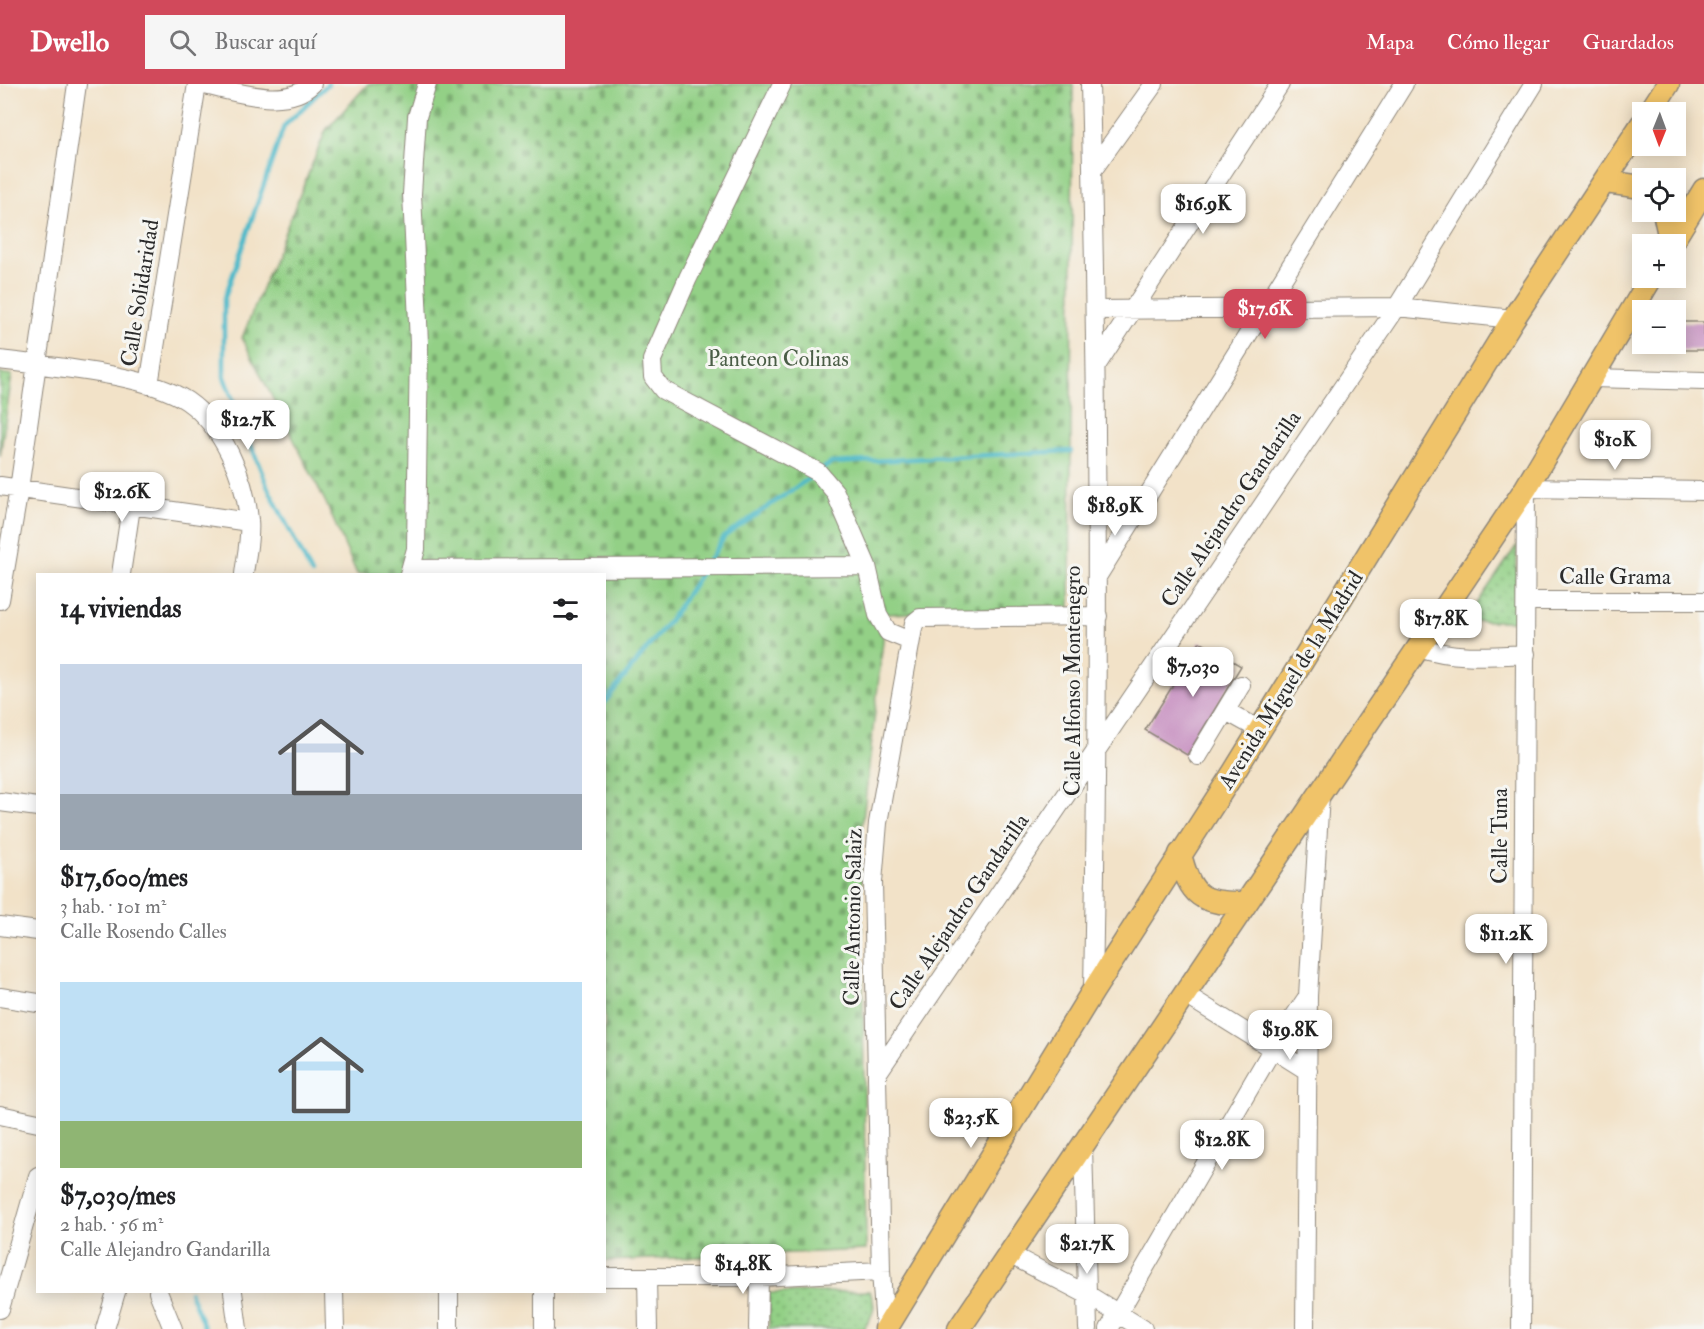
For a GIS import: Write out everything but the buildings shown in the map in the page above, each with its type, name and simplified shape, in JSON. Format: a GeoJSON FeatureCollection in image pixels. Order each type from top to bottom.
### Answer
{"type":"FeatureCollection","features":[{"type":"Feature","properties":{"kind":"main road"},"geometry":{"type":"LineString","coordinates":[[1656,102],[1668,84]]}},
{"type":"Feature","properties":{"kind":"main road","name":"Avenida Miguel de la Madrid"},"geometry":{"type":"LineString","coordinates":[[885,1329],[1093,991],[1260,730],[1513,319],[1632,140]]}},
{"type":"Feature","properties":{"kind":"main road"},"geometry":{"type":"LineString","coordinates":[[1606,182],[1632,186]]}},
{"type":"Feature","properties":{"kind":"main road"},"geometry":{"type":"LineString","coordinates":[[1677,234],[1704,190]]}},
{"type":"Feature","properties":{"kind":"main road"},"geometry":{"type":"LineString","coordinates":[[959,1329],[1186,995],[1244,903],[1320,795],[1526,488],[1645,288]]}},
{"type":"Feature","properties":{"kind":"main road"},"geometry":{"type":"LineString","coordinates":[[1180,854],[1186,879],[1195,892],[1214,902],[1244,903]]}},
{"type":"Feature","properties":{"kind":"street"},"geometry":{"type":"LineString","coordinates":[[0,600],[19,489],[77,84]]}},
{"type":"Feature","properties":{"kind":"street"},"geometry":{"type":"LineString","coordinates":[[198,84],[273,97],[293,96],[312,84]]}},
{"type":"Feature","properties":{"kind":"street","name":"Calle Solidaridad"},"geometry":{"type":"LineString","coordinates":[[198,84],[149,385],[186,401],[212,427],[232,457],[244,488],[249,522],[244,573]]}},
{"type":"Feature","properties":{"kind":"street"},"geometry":{"type":"LineString","coordinates":[[427,84],[417,117],[412,194],[419,343],[417,529],[411,572],[867,566]]}},
{"type":"Feature","properties":{"kind":"street"},"geometry":{"type":"LineString","coordinates":[[782,84],[688,278],[652,360],[653,377],[663,390],[818,472],[835,492],[867,566],[878,615],[888,632],[910,641]]}},
{"type":"Feature","properties":{"kind":"street","name":"Calle Alfonso Montenegro"},"geometry":{"type":"LineString","coordinates":[[1090,84],[1096,310],[1098,616],[1093,991]]}},
{"type":"Feature","properties":{"kind":"street"},"geometry":{"type":"LineString","coordinates":[[1092,171],[1154,84]]}},
{"type":"Feature","properties":{"kind":"street"},"geometry":{"type":"LineString","coordinates":[[1096,366],[1280,84]]}},
{"type":"Feature","properties":{"kind":"street"},"geometry":{"type":"LineString","coordinates":[[1097,577],[1404,84]]}},
{"type":"Feature","properties":{"kind":"street","name":"Calle Alejandro Gandarilla"},"geometry":{"type":"LineString","coordinates":[[877,1074],[1098,751],[1396,307],[1534,84]]}},
{"type":"Feature","properties":{"kind":"street"},"geometry":{"type":"LineString","coordinates":[[1096,310],[1396,307],[1513,319]]}},
{"type":"Feature","properties":{"kind":"street"},"geometry":{"type":"LineString","coordinates":[[0,360],[149,385]]}},
{"type":"Feature","properties":{"kind":"street"},"geometry":{"type":"LineString","coordinates":[[1592,378],[1704,381]]}},
{"type":"Feature","properties":{"kind":"street"},"geometry":{"type":"LineString","coordinates":[[0,486],[131,507],[249,522]]}},
{"type":"Feature","properties":{"kind":"street"},"geometry":{"type":"LineString","coordinates":[[1526,488],[1704,491]]}},
{"type":"Feature","properties":{"kind":"street","name":"Calle Tuna"},"geometry":{"type":"LineString","coordinates":[[1521,1329],[1526,488]]}},
{"type":"Feature","properties":{"kind":"street"},"geometry":{"type":"LineString","coordinates":[[121,573],[131,507]]}},
{"type":"Feature","properties":{"kind":"street","name":"Calle Grama"},"geometry":{"type":"LineString","coordinates":[[1526,601],[1704,601]]}},
{"type":"Feature","properties":{"kind":"street","name":"Calle Antonio Salaiz"},"geometry":{"type":"LineString","coordinates":[[885,1329],[881,1271],[873,915],[875,851],[914,623],[920,618],[1098,616]]}},
{"type":"Feature","properties":{"kind":"street"},"geometry":{"type":"LineString","coordinates":[[1419,647],[1440,654],[1477,657],[1526,654]]}},
{"type":"Feature","properties":{"kind":"street"},"geometry":{"type":"LineString","coordinates":[[1198,756],[1241,685]]}},
{"type":"Feature","properties":{"kind":"street"},"geometry":{"type":"LineString","coordinates":[[1226,711],[1260,730]]}},
{"type":"Feature","properties":{"kind":"street"},"geometry":{"type":"LineString","coordinates":[[1305,1329],[1308,996],[1320,795]]}},
{"type":"Feature","properties":{"kind":"street"},"geometry":{"type":"LineString","coordinates":[[0,802],[36,807]]}},
{"type":"Feature","properties":{"kind":"street"},"geometry":{"type":"LineString","coordinates":[[0,926],[36,931]]}},
{"type":"Feature","properties":{"kind":"street"},"geometry":{"type":"LineString","coordinates":[[1186,995],[1308,1071]]}},
{"type":"Feature","properties":{"kind":"street"},"geometry":{"type":"LineString","coordinates":[[1113,1321],[1273,1048],[1308,996]]}},
{"type":"Feature","properties":{"kind":"street"},"geometry":{"type":"LineString","coordinates":[[0,997],[36,1003]]}},
{"type":"Feature","properties":{"kind":"street"},"geometry":{"type":"LineString","coordinates":[[0,1115],[36,1123]]}},
{"type":"Feature","properties":{"kind":"street"},"geometry":{"type":"LineString","coordinates":[[1083,1146],[1088,1329]]}},
{"type":"Feature","properties":{"kind":"street"},"geometry":{"type":"LineString","coordinates":[[0,1309],[36,1183]]}},
{"type":"Feature","properties":{"kind":"street"},"geometry":{"type":"LineString","coordinates":[[1011,1255],[1088,1295],[1113,1321],[1143,1329]]}},
{"type":"Feature","properties":{"kind":"street"},"geometry":{"type":"LineString","coordinates":[[606,1276],[759,1277],[881,1271]]}},
{"type":"Feature","properties":{"kind":"street"},"geometry":{"type":"LineString","coordinates":[[647,1277],[648,1329]]}},
{"type":"Feature","properties":{"kind":"street"},"geometry":{"type":"LineString","coordinates":[[758,1329],[759,1277]]}},
{"type":"Feature","properties":{"kind":"street"},"geometry":{"type":"LineString","coordinates":[[105,1329],[116,1293]]}},
{"type":"Feature","properties":{"kind":"street"},"geometry":{"type":"LineString","coordinates":[[158,1293],[173,1329]]}},
{"type":"Feature","properties":{"kind":"street"},"geometry":{"type":"LineString","coordinates":[[233,1293],[238,1329]]}},
{"type":"Feature","properties":{"kind":"street"},"geometry":{"type":"LineString","coordinates":[[334,1293],[335,1329]]}},
{"type":"Feature","properties":{"kind":"street"},"geometry":{"type":"LineString","coordinates":[[449,1293],[449,1329]]}},
{"type":"Feature","properties":{"kind":"street"},"geometry":{"type":"LineString","coordinates":[[544,1293],[544,1329]]}},
{"type":"Feature","properties":{"kind":"green space","name":"Panteon Colinas"},"geometry":{"type":"Polygon","coordinates":[[[368,84],[1073,84],[1070,607],[886,614],[861,837],[866,1250],[606,1261],[606,573],[357,573],[326,503],[242,338],[326,130],[368,84]]]}},
{"type":"Feature","properties":{"kind":"green space"},"geometry":{"type":"Polygon","coordinates":[[[0,373],[12,375],[0,457],[0,373]]]}},
{"type":"Feature","properties":{"kind":"green space"},"geometry":{"type":"Polygon","coordinates":[[[1517,545],[1516,621],[1465,621],[1517,545]]]}},
{"type":"Feature","properties":{"kind":"green space"},"geometry":{"type":"Polygon","coordinates":[[[869,1291],[874,1306],[864,1329],[769,1329],[769,1293],[869,1291]]]}},
{"type":"Feature","properties":{"kind":"waterway"},"geometry":{"type":"LineString","coordinates":[[311,573],[268,488],[224,377],[224,300],[284,126],[328,84]]}},
{"type":"Feature","properties":{"kind":"waterway"},"geometry":{"type":"LineString","coordinates":[[821,470],[831,463],[1071,451]]}},
{"type":"Feature","properties":{"kind":"waterway"},"geometry":{"type":"LineString","coordinates":[[708,562],[725,536],[814,475]]}},
{"type":"Feature","properties":{"kind":"waterway"},"geometry":{"type":"LineString","coordinates":[[606,700],[672,617],[702,571]]}},
{"type":"Feature","properties":{"kind":"waterway"},"geometry":{"type":"LineString","coordinates":[[190,1293],[205,1329]]}}]}
